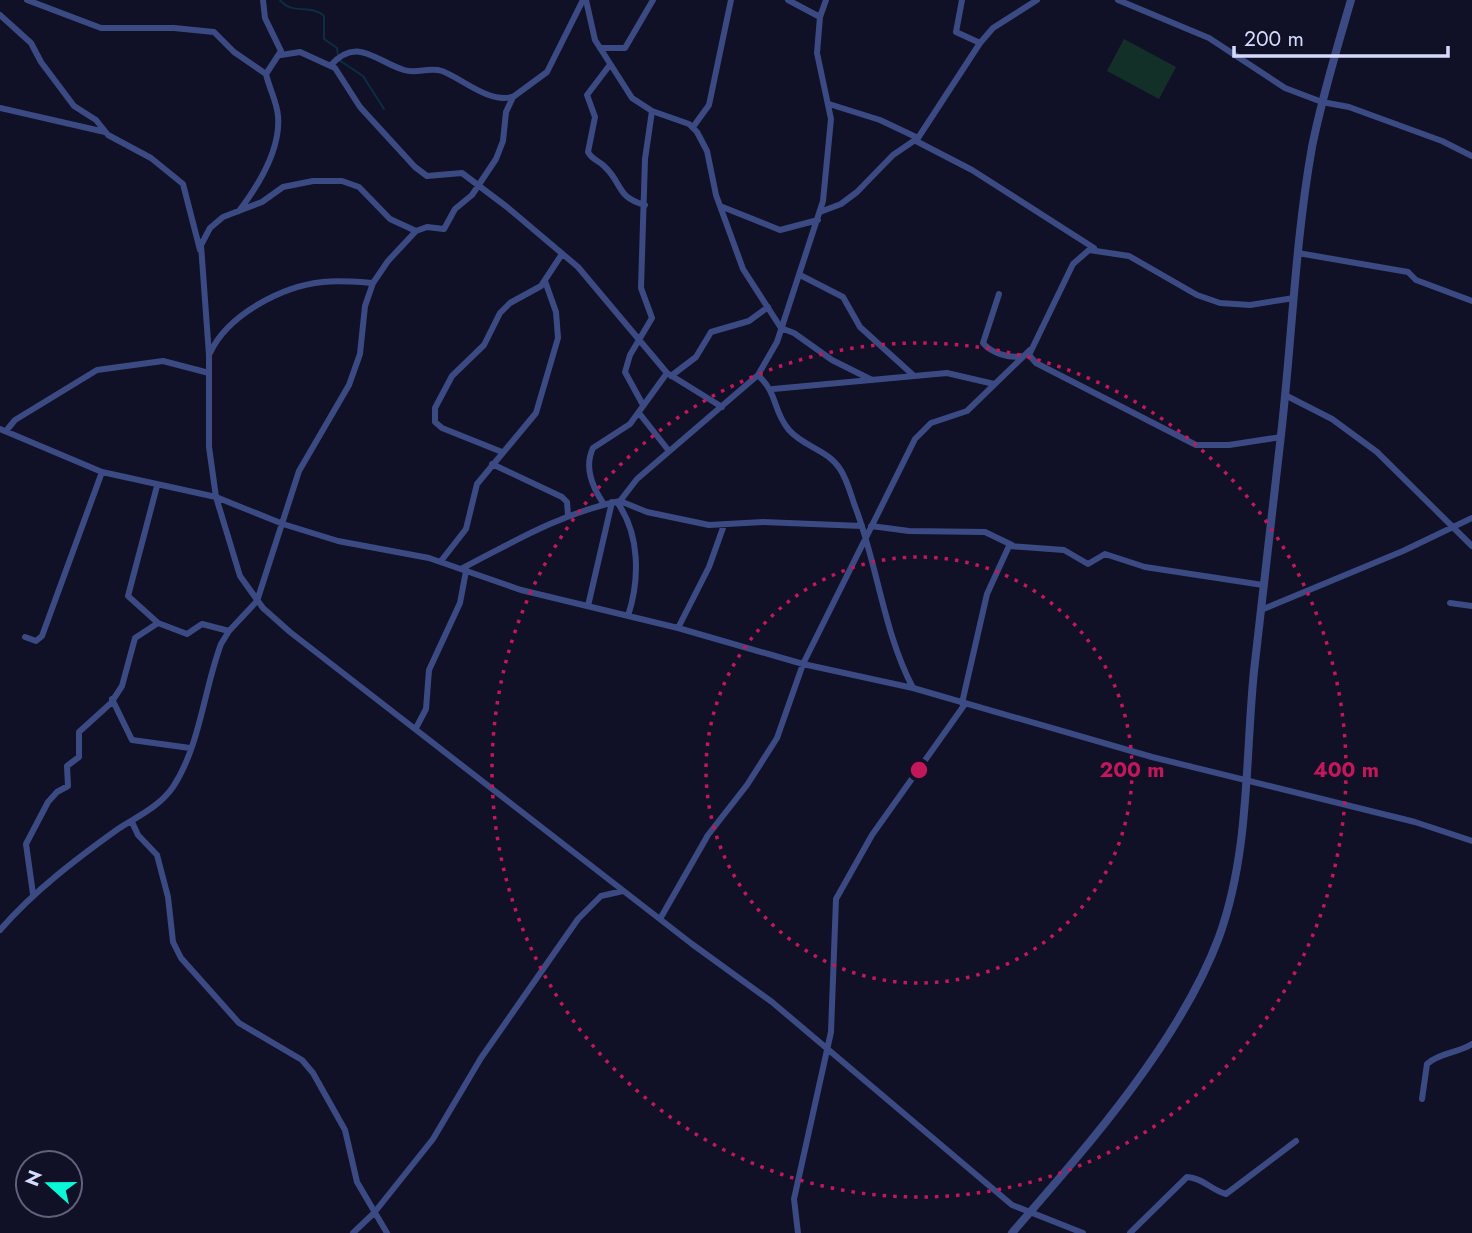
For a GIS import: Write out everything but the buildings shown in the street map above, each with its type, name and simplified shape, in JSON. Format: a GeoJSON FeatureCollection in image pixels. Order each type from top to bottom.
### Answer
{"type":"FeatureCollection","features":[{"type":"Feature","properties":{"kind":"street"},"geometry":{"type":"LineString","coordinates":[[27,0],[101,28],[174,28],[214,32],[234,52],[266,74],[278,116],[275,141],[257,185],[239,211]]}},
{"type":"Feature","properties":{"kind":"street"},"geometry":{"type":"LineString","coordinates":[[263,0],[265,18],[281,55]]}},
{"type":"Feature","properties":{"kind":"street"},"geometry":{"type":"LineString","coordinates":[[585,0],[600,48],[609,66],[632,98],[652,111],[693,127],[707,151],[720,206],[743,270],[781,328],[794,333],[832,360],[872,380]]}},
{"type":"Feature","properties":{"kind":"street"},"geometry":{"type":"LineString","coordinates":[[0,930],[33,894],[158,804],[172,789],[190,748],[218,654],[229,631],[257,601],[303,464],[343,400],[355,372],[365,306],[373,283],[388,261],[416,231],[427,227],[444,229],[455,209],[472,195],[499,152],[506,112],[513,97],[547,72],[585,0]]}},
{"type":"Feature","properties":{"kind":"street"},"geometry":{"type":"LineString","coordinates":[[600,48],[623,50],[653,0]]}},
{"type":"Feature","properties":{"kind":"street"},"geometry":{"type":"LineString","coordinates":[[693,127],[709,105],[731,0]]}},
{"type":"Feature","properties":{"kind":"street"},"geometry":{"type":"LineString","coordinates":[[789,0],[820,17]]}},
{"type":"Feature","properties":{"kind":"street"},"geometry":{"type":"LineString","coordinates":[[588,606],[617,502],[637,479],[758,376],[781,328],[820,212],[830,136],[829,104],[817,63],[820,17],[826,0]]}},
{"type":"Feature","properties":{"kind":"street"},"geometry":{"type":"LineString","coordinates":[[962,0],[956,32],[980,43]]}},
{"type":"Feature","properties":{"kind":"street"},"geometry":{"type":"LineString","coordinates":[[820,212],[849,198],[893,155],[917,140],[980,43],[993,28],[1037,0]]}},
{"type":"Feature","properties":{"kind":"street"},"geometry":{"type":"LineString","coordinates":[[1118,0],[1209,37],[1285,88],[1322,102],[1349,107],[1450,144],[1472,156]]}},
{"type":"Feature","properties":{"kind":"street"},"geometry":{"type":"LineString","coordinates":[[1012,1233],[1128,1091],[1196,986],[1219,937],[1230,899],[1245,825],[1251,709],[1263,585],[1281,437],[1298,253],[1312,147],[1351,0]]}},
{"type":"Feature","properties":{"kind":"street"},"geometry":{"type":"LineString","coordinates":[[0,15],[31,43],[68,99],[96,120],[105,132]]}},
{"type":"Feature","properties":{"kind":"street"},"geometry":{"type":"LineString","coordinates":[[331,65],[343,53],[359,51],[404,70],[438,70],[500,98],[513,97]]}},
{"type":"Feature","properties":{"kind":"street"},"geometry":{"type":"LineString","coordinates":[[266,74],[281,55],[300,52],[331,65],[360,107],[420,172],[436,176],[462,173],[478,184],[589,280],[669,375],[722,407]]}},
{"type":"Feature","properties":{"kind":"street"},"geometry":{"type":"LineString","coordinates":[[609,66],[587,95],[595,117],[588,152],[592,159],[607,168],[624,196],[645,205]]}},
{"type":"Feature","properties":{"kind":"street"},"geometry":{"type":"LineString","coordinates":[[829,104],[880,120],[972,170],[1094,249],[1129,256],[1197,295],[1220,303],[1250,305],[1294,298]]}},
{"type":"Feature","properties":{"kind":"street"},"geometry":{"type":"LineString","coordinates":[[0,108],[105,132],[151,158],[183,184],[201,252],[209,355],[209,447],[216,497],[235,566],[257,601],[290,632],[828,1047],[947,1152],[1013,1205],[1083,1233]]}},
{"type":"Feature","properties":{"kind":"street"},"geometry":{"type":"LineString","coordinates":[[643,405],[625,372],[625,363],[652,318],[642,295],[645,159],[652,111]]}},
{"type":"Feature","properties":{"kind":"street"},"geometry":{"type":"LineString","coordinates":[[201,252],[210,228],[223,217],[262,202],[290,185],[313,181],[342,181],[363,190],[390,219],[416,231]]}},
{"type":"Feature","properties":{"kind":"street"},"geometry":{"type":"LineString","coordinates":[[720,206],[780,230],[818,220]]}},
{"type":"Feature","properties":{"kind":"street"},"geometry":{"type":"LineString","coordinates":[[1094,249],[1083,253],[1073,264],[1029,355],[1037,363],[1196,445],[1229,445],[1281,437]]}},
{"type":"Feature","properties":{"kind":"street"},"geometry":{"type":"LineString","coordinates":[[1298,253],[1408,272],[1416,280],[1472,301]]}},
{"type":"Feature","properties":{"kind":"street"},"geometry":{"type":"LineString","coordinates":[[502,452],[442,428],[435,422],[434,413],[452,376],[484,345],[504,307],[536,291],[562,254]]}},
{"type":"Feature","properties":{"kind":"street"},"geometry":{"type":"LineString","coordinates":[[800,275],[843,297],[860,327],[913,376]]}},
{"type":"Feature","properties":{"kind":"street"},"geometry":{"type":"LineString","coordinates":[[441,561],[463,535],[474,490],[492,464],[536,413],[556,346],[556,312],[545,281]]}},
{"type":"Feature","properties":{"kind":"street"},"geometry":{"type":"LineString","coordinates":[[209,355],[216,342],[239,319],[287,290],[324,282],[373,283]]}},
{"type":"Feature","properties":{"kind":"street"},"geometry":{"type":"LineString","coordinates":[[999,294],[983,342],[989,349],[1011,357],[1023,356]]}},
{"type":"Feature","properties":{"kind":"street"},"geometry":{"type":"LineString","coordinates":[[603,503],[592,482],[591,454],[597,443],[612,438],[639,412],[669,375],[696,357],[711,332],[749,321],[768,307]]}},
{"type":"Feature","properties":{"kind":"street"},"geometry":{"type":"LineString","coordinates":[[660,919],[708,835],[765,761],[779,734],[803,664],[920,433],[937,421],[967,411],[1030,349]]}},
{"type":"Feature","properties":{"kind":"street"},"geometry":{"type":"LineString","coordinates":[[209,373],[163,361],[97,370],[3,430],[102,472],[216,497],[283,524],[338,541],[441,561],[520,590],[678,628],[803,664],[913,688],[1248,783],[1415,822],[1472,841]]}},
{"type":"Feature","properties":{"kind":"street"},"geometry":{"type":"LineString","coordinates":[[773,389],[957,374],[994,384]]}},
{"type":"Feature","properties":{"kind":"street"},"geometry":{"type":"LineString","coordinates":[[758,376],[773,389],[777,408],[791,432],[828,456],[841,470],[866,538],[900,662],[913,688]]}},
{"type":"Feature","properties":{"kind":"street"},"geometry":{"type":"LineString","coordinates":[[1285,395],[1332,419],[1377,452],[1432,503],[1472,546]]}},
{"type":"Feature","properties":{"kind":"street"},"geometry":{"type":"LineString","coordinates":[[639,412],[670,451]]}},
{"type":"Feature","properties":{"kind":"street"},"geometry":{"type":"LineString","coordinates":[[492,464],[562,497],[567,502],[568,515]]}},
{"type":"Feature","properties":{"kind":"street"},"geometry":{"type":"LineString","coordinates":[[25,638],[36,641],[42,636],[102,472]]}},
{"type":"Feature","properties":{"kind":"street"},"geometry":{"type":"LineString","coordinates":[[157,486],[128,596],[158,623],[187,634],[202,624],[229,631]]}},
{"type":"Feature","properties":{"kind":"street"},"geometry":{"type":"LineString","coordinates":[[463,570],[568,515],[603,503],[617,502],[653,514],[724,525],[772,522],[862,526]]}},
{"type":"Feature","properties":{"kind":"street"},"geometry":{"type":"LineString","coordinates":[[617,502],[629,518],[634,534],[634,593],[628,616]]}},
{"type":"Feature","properties":{"kind":"street"},"geometry":{"type":"LineString","coordinates":[[1261,610],[1403,551],[1472,518]]}},
{"type":"Feature","properties":{"kind":"street"},"geometry":{"type":"LineString","coordinates":[[678,628],[709,567],[724,525]]}},
{"type":"Feature","properties":{"kind":"street"},"geometry":{"type":"LineString","coordinates":[[871,526],[909,531],[985,532],[1013,545],[1068,552],[1088,564],[1105,554],[1145,567],[1263,585]]}},
{"type":"Feature","properties":{"kind":"street"},"geometry":{"type":"LineString","coordinates":[[798,1233],[794,1199],[828,1047],[838,891],[872,835],[963,704],[987,594],[1005,551],[1013,545]]}},
{"type":"Feature","properties":{"kind":"street"},"geometry":{"type":"LineString","coordinates":[[416,728],[426,709],[429,670],[460,603],[463,570]]}},
{"type":"Feature","properties":{"kind":"street"},"geometry":{"type":"LineString","coordinates":[[1450,603],[1472,606]]}},
{"type":"Feature","properties":{"kind":"street"},"geometry":{"type":"LineString","coordinates":[[33,894],[26,850],[29,837],[48,802],[58,790],[66,788],[67,766],[79,757],[79,732],[122,686],[135,638],[158,623]]}},
{"type":"Feature","properties":{"kind":"street"},"geometry":{"type":"LineString","coordinates":[[112,699],[132,740],[190,748]]}},
{"type":"Feature","properties":{"kind":"street"},"geometry":{"type":"LineString","coordinates":[[132,822],[138,835],[157,855],[168,897],[173,942],[181,958],[239,1023],[302,1060],[313,1073],[345,1130],[357,1182],[387,1233]]}},
{"type":"Feature","properties":{"kind":"street"},"geometry":{"type":"LineString","coordinates":[[353,1233],[373,1213],[433,1139],[481,1058],[547,960],[583,914],[601,896],[606,886],[604,876]]}},
{"type":"Feature","properties":{"kind":"street"},"geometry":{"type":"LineString","coordinates":[[601,896],[624,891]]}},
{"type":"Feature","properties":{"kind":"street"},"geometry":{"type":"LineString","coordinates":[[1422,1099],[1427,1064],[1438,1056],[1464,1050],[1472,1044]]}},
{"type":"Feature","properties":{"kind":"street"},"geometry":{"type":"LineString","coordinates":[[1130,1233],[1187,1177],[1199,1178],[1214,1191],[1226,1194],[1296,1141]]}},
{"type":"Feature","properties":{"kind":"green space"},"geometry":{"type":"Polygon","coordinates":[[[1124,39],[1176,67],[1159,99],[1107,71],[1124,39]]]}},
{"type":"Feature","properties":{"kind":"waterway"},"geometry":{"type":"LineString","coordinates":[[280,0],[290,7],[313,10],[324,16],[324,39],[337,48],[338,55]]}},
{"type":"Feature","properties":{"kind":"waterway"},"geometry":{"type":"LineString","coordinates":[[339,60],[363,76],[384,109]]}}]}
